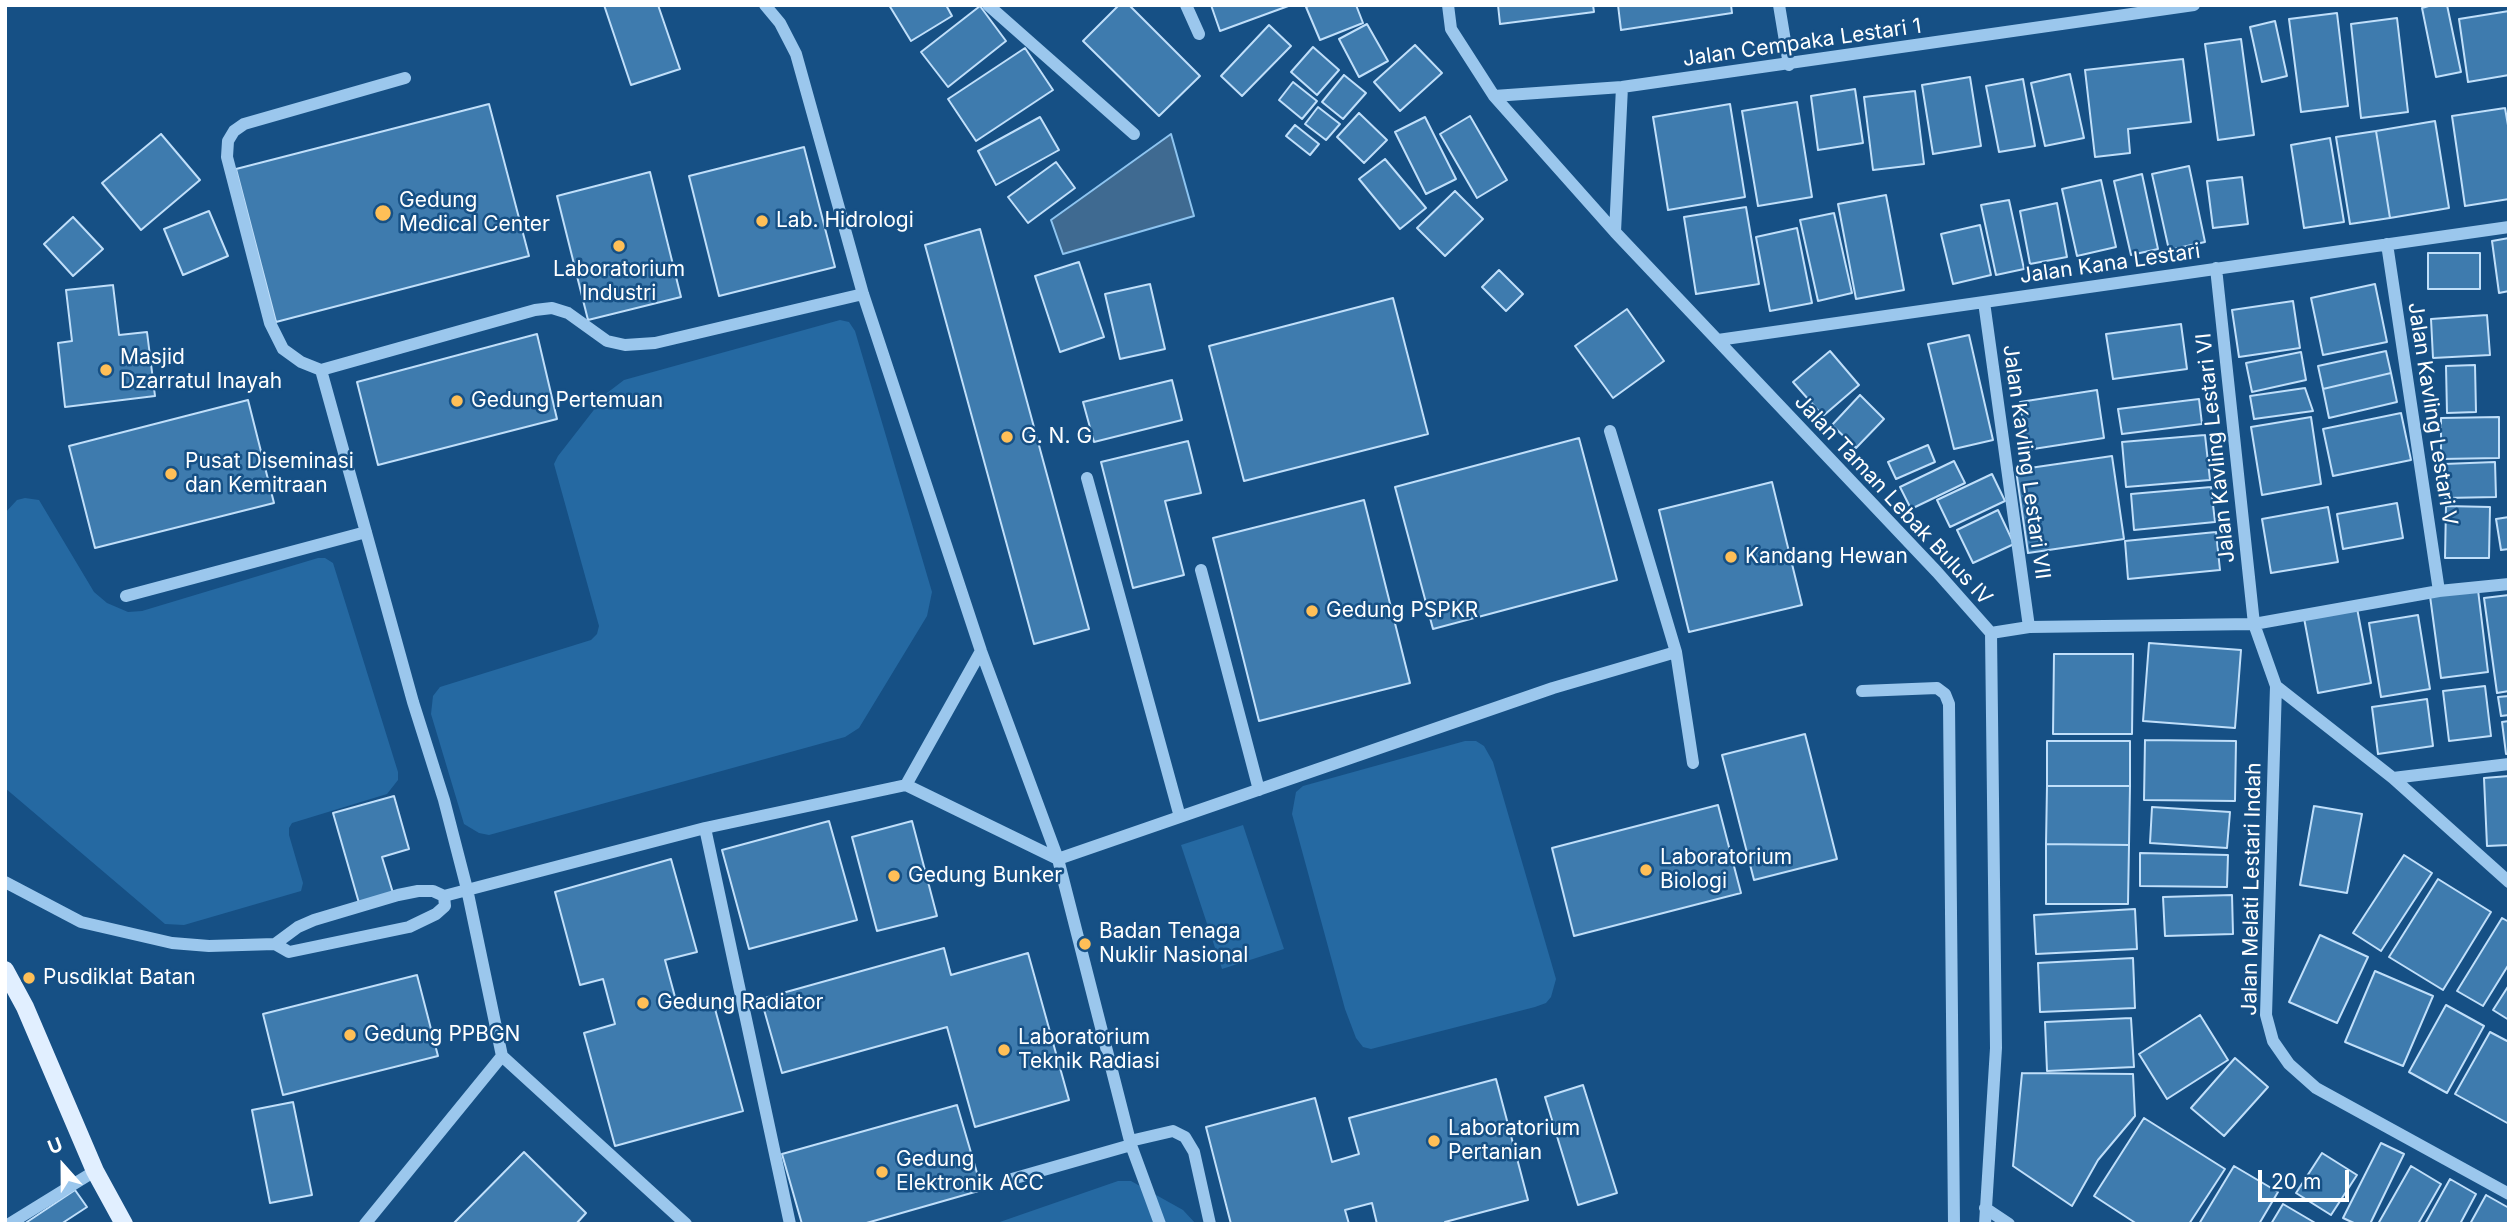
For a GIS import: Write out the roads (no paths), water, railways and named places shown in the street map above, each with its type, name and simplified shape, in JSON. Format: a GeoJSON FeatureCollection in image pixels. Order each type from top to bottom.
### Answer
{"type":"FeatureCollection","features":[{"type":"Feature","properties":{"kind":"main road"},"geometry":{"type":"LineString","coordinates":[[5,970],[24,1007],[95,1171],[124,1224]]}},
{"type":"Feature","properties":{"kind":"street"},"geometry":{"type":"LineString","coordinates":[[765,5],[780,23],[796,54],[863,294],[981,651],[1058,859],[1130,1143],[1160,1224]]}},
{"type":"Feature","properties":{"kind":"street"},"geometry":{"type":"LineString","coordinates":[[988,5],[1134,134]]}},
{"type":"Feature","properties":{"kind":"street"},"geometry":{"type":"LineString","coordinates":[[1185,5],[1199,34]]}},
{"type":"Feature","properties":{"kind":"street"},"geometry":{"type":"LineString","coordinates":[[1438,5],[1451,29]]}},
{"type":"Feature","properties":{"kind":"street","name":"Jalan Taman Lebak Bulus IV"},"geometry":{"type":"LineString","coordinates":[[1448,5],[1451,29],[1494,96],[1615,232],[1927,561],[1991,633],[1996,1048],[1985,1224]]}},
{"type":"Feature","properties":{"kind":"street"},"geometry":{"type":"LineString","coordinates":[[1779,5],[1789,65]]}},
{"type":"Feature","properties":{"kind":"street","name":"Jalan Cempaka Lestari 1"},"geometry":{"type":"LineString","coordinates":[[1494,96],[1622,87],[2194,5]]}},
{"type":"Feature","properties":{"kind":"street"},"geometry":{"type":"LineString","coordinates":[[405,78],[244,124],[234,131],[228,141],[227,157],[270,323],[283,349],[291,356],[321,370],[536,310],[552,309],[564,311],[607,341],[625,345],[654,343],[863,294]]}},
{"type":"Feature","properties":{"kind":"street"},"geometry":{"type":"LineString","coordinates":[[1615,232],[1622,87]]}},
{"type":"Feature","properties":{"kind":"street","name":"Jalan Kana Lestari"},"geometry":{"type":"LineString","coordinates":[[1718,340],[2509,227]]}},
{"type":"Feature","properties":{"kind":"street","name":"Jalan Kavling Lestari V"},"geometry":{"type":"LineString","coordinates":[[2387,244],[2439,591]]}},
{"type":"Feature","properties":{"kind":"street","name":"Jalan Kavling Lestari VI"},"geometry":{"type":"LineString","coordinates":[[2216,268],[2254,624]]}},
{"type":"Feature","properties":{"kind":"street","name":"Jalan Kavling Lestari VII"},"geometry":{"type":"LineString","coordinates":[[1984,302],[2029,627]]}},
{"type":"Feature","properties":{"kind":"street"},"geometry":{"type":"LineString","coordinates":[[321,370],[412,702],[444,800],[467,889],[502,1056],[686,1224]]}},
{"type":"Feature","properties":{"kind":"street"},"geometry":{"type":"LineString","coordinates":[[1610,430],[1676,652],[1693,763]]}},
{"type":"Feature","properties":{"kind":"street"},"geometry":{"type":"LineString","coordinates":[[1087,478],[1180,817]]}},
{"type":"Feature","properties":{"kind":"street"},"geometry":{"type":"LineString","coordinates":[[126,596],[366,532]]}},
{"type":"Feature","properties":{"kind":"street"},"geometry":{"type":"LineString","coordinates":[[1202,570],[1259,790]]}},
{"type":"Feature","properties":{"kind":"street"},"geometry":{"type":"LineString","coordinates":[[1991,633],[2029,627],[2254,624],[2439,591],[2509,584]]}},
{"type":"Feature","properties":{"kind":"street","name":"Jalan Melati Lestari Indah"},"geometry":{"type":"LineString","coordinates":[[2254,624],[2276,687],[2266,1015],[2273,1041],[2289,1064],[2316,1088],[2509,1194]]}},
{"type":"Feature","properties":{"kind":"street"},"geometry":{"type":"LineString","coordinates":[[906,785],[981,651]]}},
{"type":"Feature","properties":{"kind":"street"},"geometry":{"type":"LineString","coordinates":[[275,944],[298,927],[314,920],[398,895],[433,891],[444,896],[705,828],[906,785],[1058,859],[1553,688],[1676,652]]}},
{"type":"Feature","properties":{"kind":"street"},"geometry":{"type":"LineString","coordinates":[[2276,687],[2393,778],[2509,881]]}},
{"type":"Feature","properties":{"kind":"street"},"geometry":{"type":"LineString","coordinates":[[1862,691],[1937,688],[1949,704],[1954,1224]]}},
{"type":"Feature","properties":{"kind":"street"},"geometry":{"type":"LineString","coordinates":[[2393,778],[2509,764]]}},
{"type":"Feature","properties":{"kind":"street"},"geometry":{"type":"LineString","coordinates":[[705,828],[790,1224]]}},
{"type":"Feature","properties":{"kind":"street"},"geometry":{"type":"LineString","coordinates":[[5,882],[81,922],[172,943],[209,946],[275,944],[289,952],[408,927],[436,914],[445,906],[444,896]]}},
{"type":"Feature","properties":{"kind":"street"},"geometry":{"type":"LineString","coordinates":[[365,1224],[502,1056]]}},
{"type":"Feature","properties":{"kind":"street"},"geometry":{"type":"LineString","coordinates":[[1012,1180],[1173,1131],[1185,1137],[1194,1152],[1210,1224]]}},
{"type":"Feature","properties":{"kind":"street"},"geometry":{"type":"LineString","coordinates":[[9,1224],[95,1171]]}},
{"type":"Feature","properties":{"kind":"street"},"geometry":{"type":"LineString","coordinates":[[1985,1208],[2009,1224]]}},
{"type":"Feature","properties":{"kind":"place","name":"Gedung Medical Center"},"geometry":{"type":"Point","coordinates":[383,213]}},
{"type":"Feature","properties":{"kind":"place","name":"Lab. Hidrologi"},"geometry":{"type":"Point","coordinates":[762,221]}},
{"type":"Feature","properties":{"kind":"place","name":"Laboratorium Industri"},"geometry":{"type":"Point","coordinates":[619,246]}},
{"type":"Feature","properties":{"kind":"place","name":"Masjid Dzarratul Inayah"},"geometry":{"type":"Point","coordinates":[106,370]}},
{"type":"Feature","properties":{"kind":"place","name":"Gedung Pertemuan"},"geometry":{"type":"Point","coordinates":[457,401]}},
{"type":"Feature","properties":{"kind":"place","name":"G. N. G"},"geometry":{"type":"Point","coordinates":[1007,437]}},
{"type":"Feature","properties":{"kind":"place","name":"Pusat Diseminasi dan Kemitraan"},"geometry":{"type":"Point","coordinates":[171,474]}},
{"type":"Feature","properties":{"kind":"place","name":"Kandang Hewan"},"geometry":{"type":"Point","coordinates":[1731,557]}},
{"type":"Feature","properties":{"kind":"place","name":"Gedung PSPKR"},"geometry":{"type":"Point","coordinates":[1312,611]}},
{"type":"Feature","properties":{"kind":"place","name":"Laboratorium Biologi"},"geometry":{"type":"Point","coordinates":[1646,870]}},
{"type":"Feature","properties":{"kind":"place","name":"Gedung Bunker"},"geometry":{"type":"Point","coordinates":[894,876]}},
{"type":"Feature","properties":{"kind":"place","name":"Badan Tenaga Nuklir Nasional"},"geometry":{"type":"Point","coordinates":[1085,944]}},
{"type":"Feature","properties":{"kind":"place","name":"Pusdiklat Batan"},"geometry":{"type":"Point","coordinates":[29,978]}},
{"type":"Feature","properties":{"kind":"place","name":"Gedung Radiator"},"geometry":{"type":"Point","coordinates":[643,1003]}},
{"type":"Feature","properties":{"kind":"place","name":"Gedung PPBGN"},"geometry":{"type":"Point","coordinates":[350,1035]}},
{"type":"Feature","properties":{"kind":"place","name":"Laboratorium Teknik Radiasi"},"geometry":{"type":"Point","coordinates":[1004,1050]}},
{"type":"Feature","properties":{"kind":"place","name":"Laboratorium Pertanian"},"geometry":{"type":"Point","coordinates":[1434,1141]}},
{"type":"Feature","properties":{"kind":"place","name":"Gedung Elektronik ACC"},"geometry":{"type":"Point","coordinates":[882,1172]}}]}
